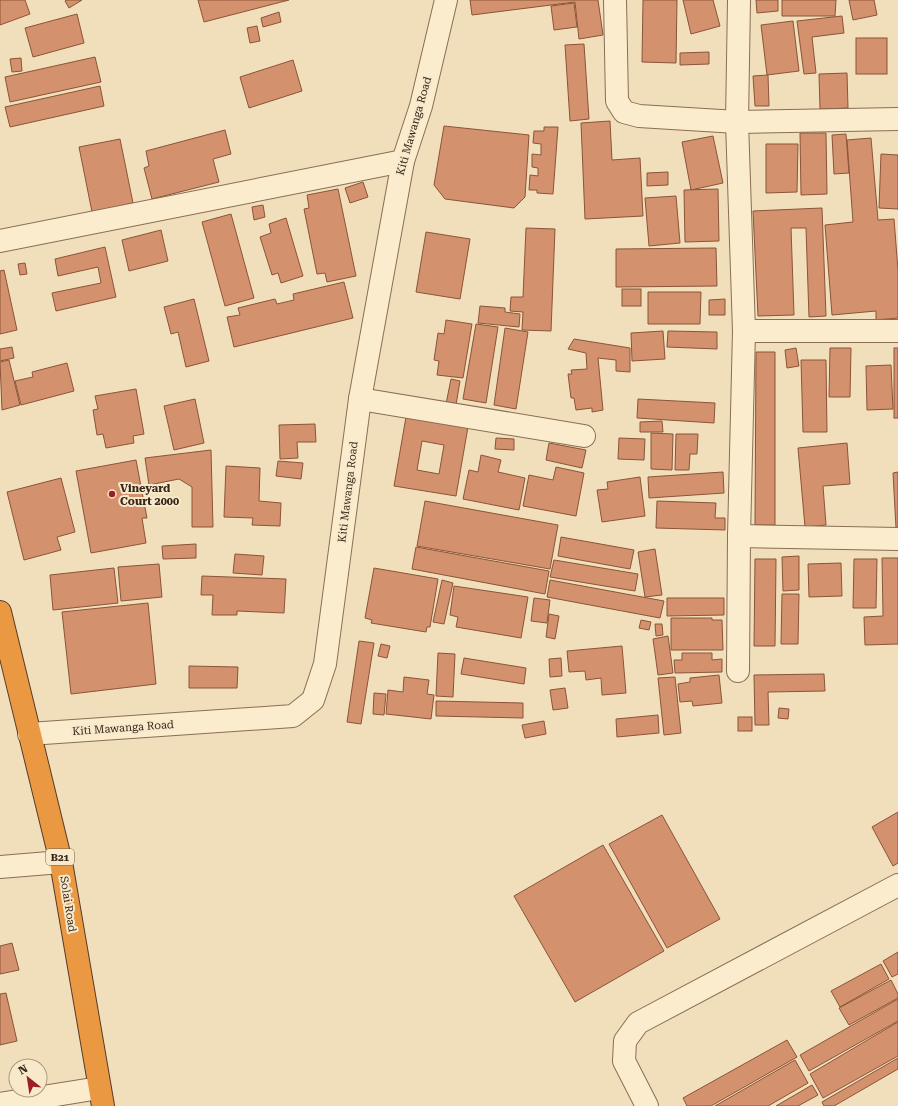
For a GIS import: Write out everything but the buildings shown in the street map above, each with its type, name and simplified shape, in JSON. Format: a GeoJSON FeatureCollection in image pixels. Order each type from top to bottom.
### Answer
{"type":"FeatureCollection","features":[{"type":"Feature","properties":{"kind":"highway","name":"Solai Road"},"geometry":{"type":"LineString","coordinates":[[0,612],[61,862],[101,1097]]}},
{"type":"Feature","properties":{"kind":"street","name":"Kiti Mawanga Road"},"geometry":{"type":"LineString","coordinates":[[29,734],[294,716],[313,700],[326,664],[360,399],[403,161],[421,106],[446,0]]}},
{"type":"Feature","properties":{"kind":"street"},"geometry":{"type":"LineString","coordinates":[[614,0],[617,101],[624,112],[638,116],[737,122],[898,119]]}},
{"type":"Feature","properties":{"kind":"street"},"geometry":{"type":"LineString","coordinates":[[738,0],[737,122],[744,331],[739,536],[738,671]]}},
{"type":"Feature","properties":{"kind":"street"},"geometry":{"type":"LineString","coordinates":[[0,241],[403,161]]}},
{"type":"Feature","properties":{"kind":"street"},"geometry":{"type":"LineString","coordinates":[[744,331],[898,331]]}},
{"type":"Feature","properties":{"kind":"street"},"geometry":{"type":"LineString","coordinates":[[360,399],[584,436]]}},
{"type":"Feature","properties":{"kind":"street"},"geometry":{"type":"LineString","coordinates":[[739,536],[898,539]]}},
{"type":"Feature","properties":{"kind":"street"},"geometry":{"type":"LineString","coordinates":[[0,867],[61,862]]}},
{"type":"Feature","properties":{"kind":"street"},"geometry":{"type":"LineString","coordinates":[[647,1106],[624,1061],[625,1041],[638,1023],[898,885]]}},
{"type":"Feature","properties":{"kind":"street"},"geometry":{"type":"LineString","coordinates":[[0,1104],[101,1097]]}},
{"type":"Feature","properties":{"kind":"place","name":"Vineyard Court 2000"},"geometry":{"type":"Point","coordinates":[112,494]}}]}
